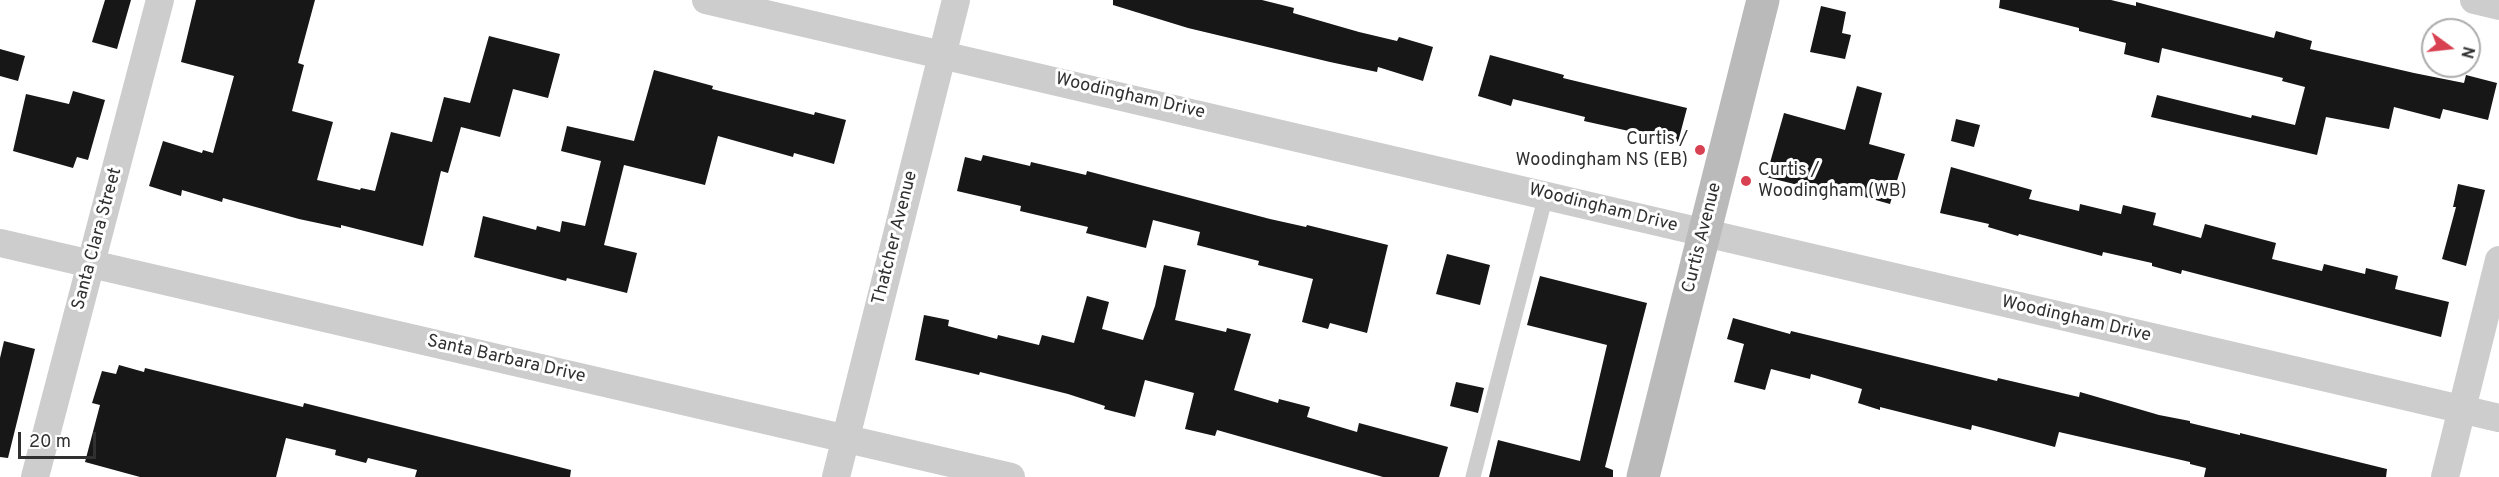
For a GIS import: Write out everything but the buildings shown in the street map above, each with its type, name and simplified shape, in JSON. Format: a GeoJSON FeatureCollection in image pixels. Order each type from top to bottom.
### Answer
{"type":"FeatureCollection","features":[{"type":"Feature","properties":{"kind":"street","name":"Santa Clara Street"},"geometry":{"type":"LineString","coordinates":[[35,477],[160,0]]}},
{"type":"Feature","properties":{"kind":"street","name":"Woodingham Drive"},"geometry":{"type":"LineString","coordinates":[[706,0],[2499,418]]}},
{"type":"Feature","properties":{"kind":"street","name":"Thatcher Avenue"},"geometry":{"type":"LineString","coordinates":[[836,477],[956,0]]}},
{"type":"Feature","properties":{"kind":"street","name":"Curtis Avenue"},"geometry":{"type":"LineString","coordinates":[[1643,477],[1763,0]]}},
{"type":"Feature","properties":{"kind":"street"},"geometry":{"type":"LineString","coordinates":[[2474,0],[2499,6]]}},
{"type":"Feature","properties":{"kind":"street","name":"Santa Barbara Drive"},"geometry":{"type":"LineString","coordinates":[[0,243],[1011,477]]}},
{"type":"Feature","properties":{"kind":"street"},"geometry":{"type":"LineString","coordinates":[[2445,477],[2499,260]]}},
{"type":"Feature","properties":{"kind":"lane"},"geometry":{"type":"LineString","coordinates":[[1473,477],[1546,195]]}},
{"type":"Feature","properties":{"kind":"place","name":"Curtis / Woodingham NS (EB)"},"geometry":{"type":"Point","coordinates":[1700,150]}},
{"type":"Feature","properties":{"kind":"place","name":"Curtis / Woodingham (WB)"},"geometry":{"type":"Point","coordinates":[1746,181]}}]}
